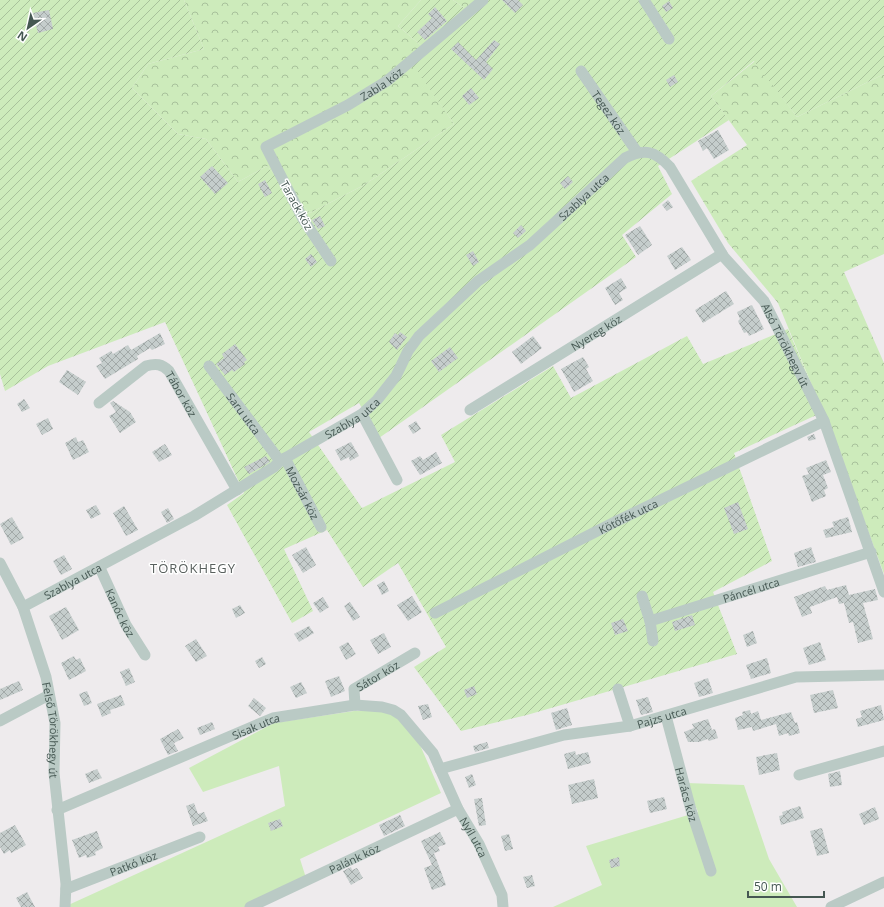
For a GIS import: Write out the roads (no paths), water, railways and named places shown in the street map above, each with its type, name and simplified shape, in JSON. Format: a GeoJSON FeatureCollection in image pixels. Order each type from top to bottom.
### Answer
{"type":"FeatureCollection","features":[{"type":"Feature","properties":{"kind":"street","name":"Zabla köz"},"geometry":{"type":"LineString","coordinates":[[266,147],[348,105],[381,85],[483,0]]}},
{"type":"Feature","properties":{"kind":"street"},"geometry":{"type":"LineString","coordinates":[[644,0],[669,39]]}},
{"type":"Feature","properties":{"kind":"street","name":"Tegez köz"},"geometry":{"type":"LineString","coordinates":[[581,71],[637,152]]}},
{"type":"Feature","properties":{"kind":"street","name":"Tarack köz"},"geometry":{"type":"LineString","coordinates":[[266,147],[303,219],[330,261]]}},
{"type":"Feature","properties":{"kind":"street","name":"Szablya utca"},"geometry":{"type":"LineString","coordinates":[[23,607],[100,568],[194,516],[274,468],[282,460],[362,414],[396,376],[408,351],[419,336],[478,281],[530,245],[625,158],[637,152]]}},
{"type":"Feature","properties":{"kind":"street","name":"Alsó Törökhegy út"},"geometry":{"type":"LineString","coordinates":[[637,152],[650,152],[661,157],[670,167],[722,254],[764,301],[824,422],[884,592]]}},
{"type":"Feature","properties":{"kind":"street","name":"Nyereg köz"},"geometry":{"type":"LineString","coordinates":[[470,410],[722,254]]}},
{"type":"Feature","properties":{"kind":"street","name":"Tábor köz"},"geometry":{"type":"LineString","coordinates":[[99,403],[146,366],[154,363],[163,365],[169,371],[237,490]]}},
{"type":"Feature","properties":{"kind":"street","name":"Saru utca"},"geometry":{"type":"LineString","coordinates":[[209,366],[282,460]]}},
{"type":"Feature","properties":{"kind":"street"},"geometry":{"type":"LineString","coordinates":[[362,414],[397,480]]}},
{"type":"Feature","properties":{"kind":"street","name":"Kötőfék utca"},"geometry":{"type":"LineString","coordinates":[[435,613],[617,521],[824,422]]}},
{"type":"Feature","properties":{"kind":"street","name":"Mozsár köz"},"geometry":{"type":"LineString","coordinates":[[282,460],[322,526]]}},
{"type":"Feature","properties":{"kind":"street","name":"Páncél utca"},"geometry":{"type":"LineString","coordinates":[[650,621],[871,552]]}},
{"type":"Feature","properties":{"kind":"street","name":"Felső Törökhegy út"},"geometry":{"type":"LineString","coordinates":[[0,563],[23,607],[46,678],[55,723],[53,759],[66,889],[65,907]]}},
{"type":"Feature","properties":{"kind":"street","name":"Kanóc köz"},"geometry":{"type":"LineString","coordinates":[[100,568],[126,625],[145,655]]}},
{"type":"Feature","properties":{"kind":"street"},"geometry":{"type":"LineString","coordinates":[[642,596],[650,621],[653,641]]}},
{"type":"Feature","properties":{"kind":"street","name":"Sátor köz"},"geometry":{"type":"LineString","coordinates":[[355,705],[354,689],[415,653]]}},
{"type":"Feature","properties":{"kind":"street","name":"Pajzs utca"},"geometry":{"type":"LineString","coordinates":[[440,769],[564,735],[630,726],[796,677],[884,675]]}},
{"type":"Feature","properties":{"kind":"street"},"geometry":{"type":"LineString","coordinates":[[618,688],[630,726]]}},
{"type":"Feature","properties":{"kind":"street"},"geometry":{"type":"LineString","coordinates":[[0,721],[49,695]]}},
{"type":"Feature","properties":{"kind":"street","name":"Sisak utca"},"geometry":{"type":"LineString","coordinates":[[57,810],[273,718],[355,705],[382,706],[401,715],[433,753],[440,769]]}},
{"type":"Feature","properties":{"kind":"street","name":"Harács köz"},"geometry":{"type":"LineString","coordinates":[[666,716],[691,810],[711,871]]}},
{"type":"Feature","properties":{"kind":"street"},"geometry":{"type":"LineString","coordinates":[[799,775],[884,751]]}},
{"type":"Feature","properties":{"kind":"street","name":"Nyíl utca"},"geometry":{"type":"LineString","coordinates":[[440,769],[458,809],[479,844],[502,894],[503,907]]}},
{"type":"Feature","properties":{"kind":"street","name":"Palánk köz"},"geometry":{"type":"LineString","coordinates":[[250,907],[458,809]]}},
{"type":"Feature","properties":{"kind":"street","name":"Patkó köz"},"geometry":{"type":"LineString","coordinates":[[66,889],[200,837]]}},
{"type":"Feature","properties":{"kind":"street"},"geometry":{"type":"LineString","coordinates":[[831,907],[884,882]]}},
{"type":"Feature","properties":{"kind":"district","name":"TÖRÖKHEGY"},"geometry":{"type":"Point","coordinates":[193,568]}}]}
